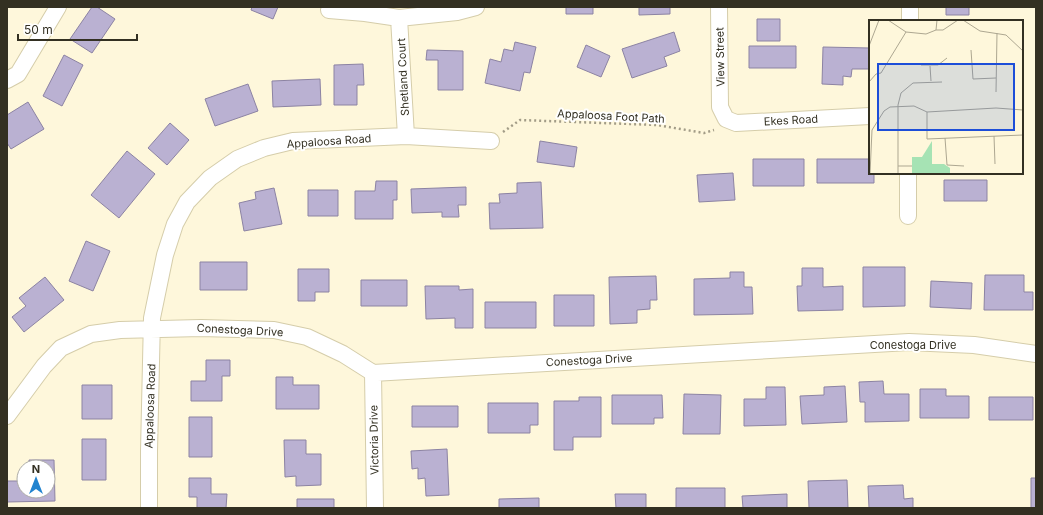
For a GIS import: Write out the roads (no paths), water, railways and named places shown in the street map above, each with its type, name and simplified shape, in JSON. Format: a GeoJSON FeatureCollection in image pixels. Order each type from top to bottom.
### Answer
{"type":"FeatureCollection","features":[{"type":"Feature","properties":{"kind":"street"},"geometry":{"type":"LineString","coordinates":[[7,80],[18,74],[58,7]]}},
{"type":"Feature","properties":{"kind":"street"},"geometry":{"type":"LineString","coordinates":[[329,10],[399,18],[457,12],[476,7]]}},
{"type":"Feature","properties":{"kind":"street","name":"View Street"},"geometry":{"type":"LineString","coordinates":[[719,7],[720,107],[726,119],[736,123]]}},
{"type":"Feature","properties":{"kind":"street"},"geometry":{"type":"LineString","coordinates":[[910,7],[910,20]]}},
{"type":"Feature","properties":{"kind":"street","name":"Shetland Court"},"geometry":{"type":"LineString","coordinates":[[399,18],[406,136]]}},
{"type":"Feature","properties":{"kind":"street","name":"Ekes Road"},"geometry":{"type":"LineString","coordinates":[[736,123],[869,116]]}},
{"type":"Feature","properties":{"kind":"street","name":"Appaloosa Road"},"geometry":{"type":"LineString","coordinates":[[150,508],[149,451],[152,318],[165,255],[174,224],[187,202],[210,178],[237,159],[264,148],[293,141],[406,136],[491,141]]}},
{"type":"Feature","properties":{"kind":"street"},"geometry":{"type":"LineString","coordinates":[[908,174],[908,216]]}},
{"type":"Feature","properties":{"kind":"street","name":"Conestoga Drive"},"geometry":{"type":"LineString","coordinates":[[7,416],[44,366],[61,348],[91,334],[120,330],[201,328],[280,331],[307,336],[343,354],[373,373],[909,342],[974,345],[1036,354]]}},
{"type":"Feature","properties":{"kind":"street","name":"Victoria Drive"},"geometry":{"type":"LineString","coordinates":[[373,373],[375,508]]}}]}
